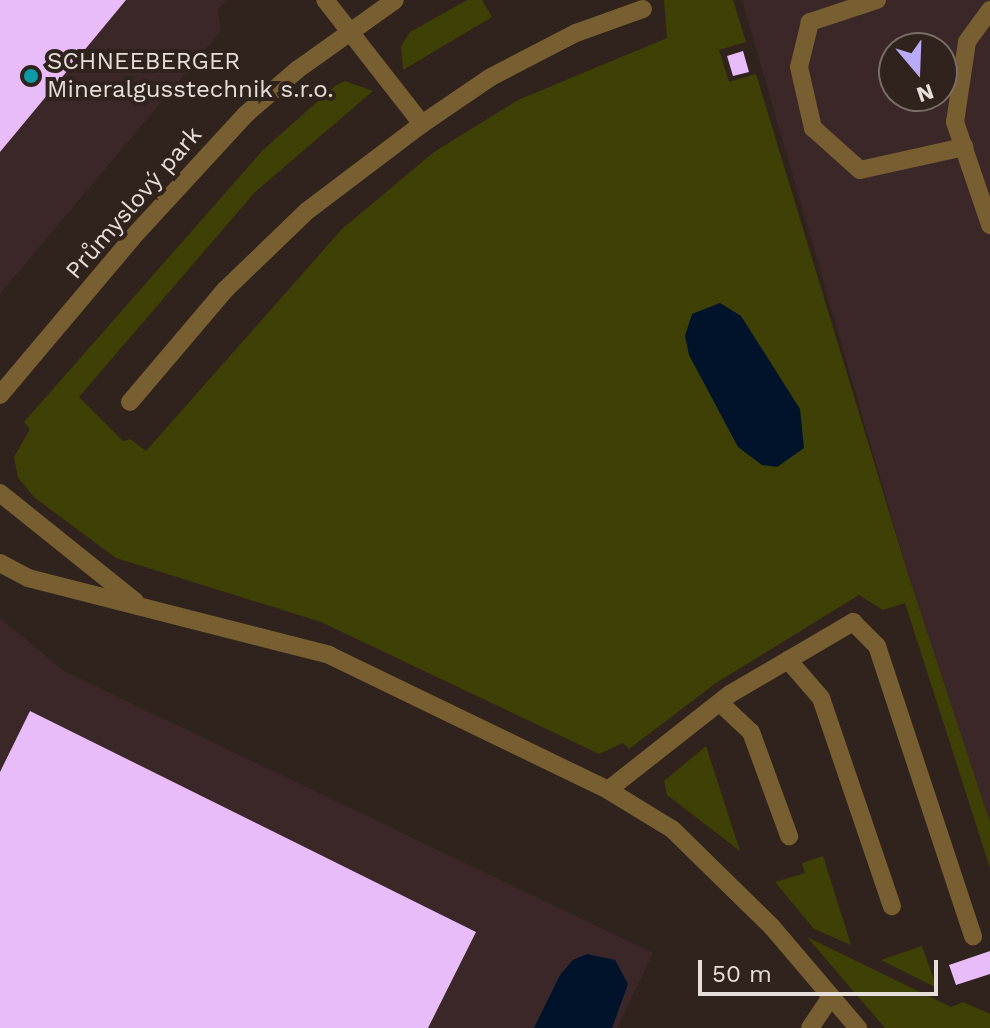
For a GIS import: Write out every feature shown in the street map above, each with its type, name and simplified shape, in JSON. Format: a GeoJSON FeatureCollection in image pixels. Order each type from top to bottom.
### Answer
{"type":"FeatureCollection","features":[{"type":"Feature","properties":{"kind":"lane"},"geometry":{"type":"LineString","coordinates":[[325,0],[422,124]]}},
{"type":"Feature","properties":{"kind":"lane","name":"Průmyslový park"},"geometry":{"type":"LineString","coordinates":[[0,395],[195,166],[297,70],[395,0]]}},
{"type":"Feature","properties":{"kind":"lane"},"geometry":{"type":"LineString","coordinates":[[877,0],[810,22],[799,67],[813,128],[860,170],[964,147]]}},
{"type":"Feature","properties":{"kind":"lane"},"geometry":{"type":"LineString","coordinates":[[130,402],[226,289],[307,211],[422,124],[491,77],[576,33],[643,9]]}},
{"type":"Feature","properties":{"kind":"lane"},"geometry":{"type":"LineString","coordinates":[[990,10],[967,42],[956,95],[955,122],[990,225]]}},
{"type":"Feature","properties":{"kind":"lane"},"geometry":{"type":"LineString","coordinates":[[0,493],[92,571],[144,607]]}},
{"type":"Feature","properties":{"kind":"lane"},"geometry":{"type":"LineString","coordinates":[[0,563],[28,578],[329,655],[608,790],[672,829],[772,927],[858,1028]]}},
{"type":"Feature","properties":{"kind":"lane"},"geometry":{"type":"LineString","coordinates":[[608,790],[720,703],[853,622],[877,646],[973,937]]}},
{"type":"Feature","properties":{"kind":"lane"},"geometry":{"type":"LineString","coordinates":[[788,660],[821,698],[892,906]]}},
{"type":"Feature","properties":{"kind":"lane"},"geometry":{"type":"LineString","coordinates":[[720,703],[751,732],[789,836]]}},
{"type":"Feature","properties":{"kind":"lane"},"geometry":{"type":"LineString","coordinates":[[810,1028],[831,997]]}},
{"type":"Feature","properties":{"kind":"shaded area"},"geometry":{"type":"Polygon","coordinates":[[[0,0],[228,0],[218,9],[221,31],[0,294],[0,0]]]}},
{"type":"Feature","properties":{"kind":"shaded area"},"geometry":{"type":"Polygon","coordinates":[[[467,0],[482,0],[492,17],[403,70],[401,46],[410,32],[467,0]]]}},
{"type":"Feature","properties":{"kind":"shaded area"},"geometry":{"type":"Polygon","coordinates":[[[664,0],[733,0],[746,42],[719,50],[729,82],[756,74],[908,574],[990,822],[990,868],[905,603],[883,610],[859,595],[716,683],[629,749],[623,743],[599,754],[321,622],[116,558],[35,498],[18,478],[14,457],[30,429],[24,422],[263,150],[335,86],[345,81],[373,91],[255,192],[79,397],[123,441],[130,439],[146,451],[342,229],[434,152],[518,100],[667,38],[664,0]]]}},
{"type":"Feature","properties":{"kind":"shaded area"},"geometry":{"type":"Polygon","coordinates":[[[742,0],[990,0],[990,822],[908,574],[742,0]]]}},
{"type":"Feature","properties":{"kind":"shaded area"},"geometry":{"type":"Polygon","coordinates":[[[0,618],[64,671],[653,953],[617,1028],[0,1028],[0,618]]]}},
{"type":"Feature","properties":{"kind":"shaded area"},"geometry":{"type":"Polygon","coordinates":[[[706,746],[740,851],[667,795],[664,781],[706,746]]]}},
{"type":"Feature","properties":{"kind":"shaded area"},"geometry":{"type":"Polygon","coordinates":[[[823,856],[851,945],[814,929],[775,882],[805,873],[802,863],[823,856]]]}},
{"type":"Feature","properties":{"kind":"shaded area"},"geometry":{"type":"Polygon","coordinates":[[[807,937],[951,1007],[963,1002],[990,1014],[990,1028],[885,1028],[807,937]]]}},
{"type":"Feature","properties":{"kind":"shaded area"},"geometry":{"type":"Polygon","coordinates":[[[922,946],[937,988],[881,960],[922,946]]]}},
{"type":"Feature","properties":{"kind":"water"},"geometry":{"type":"Polygon","coordinates":[[[720,303],[741,316],[800,409],[804,448],[777,467],[762,465],[738,447],[689,355],[685,336],[692,314],[720,303]]]}},
{"type":"Feature","properties":{"kind":"water"},"geometry":{"type":"Polygon","coordinates":[[[587,954],[615,960],[628,984],[612,1028],[534,1028],[560,975],[573,960],[587,954]]]}},
{"type":"Feature","properties":{"kind":"building","name":"SCHNEEBERGER Mineralgusstechnik s.r.o."},"geometry":{"type":"Polygon","coordinates":[[[0,0],[126,0],[0,152],[0,0]]]}},
{"type":"Feature","properties":{"kind":"building"},"geometry":{"type":"Polygon","coordinates":[[[743,51],[749,72],[733,76],[727,56],[743,51]]]}},
{"type":"Feature","properties":{"kind":"building"},"geometry":{"type":"Polygon","coordinates":[[[30,711],[476,932],[428,1028],[0,1028],[0,772],[30,711]]]}},
{"type":"Feature","properties":{"kind":"building"},"geometry":{"type":"Polygon","coordinates":[[[990,951],[990,974],[956,985],[949,965],[990,951]]]}},
{"type":"Feature","properties":{"kind":"place","name":"SCHNEEBERGER Mineralgusstechnik s.r.o."},"geometry":{"type":"Point","coordinates":[31,76]}}]}
